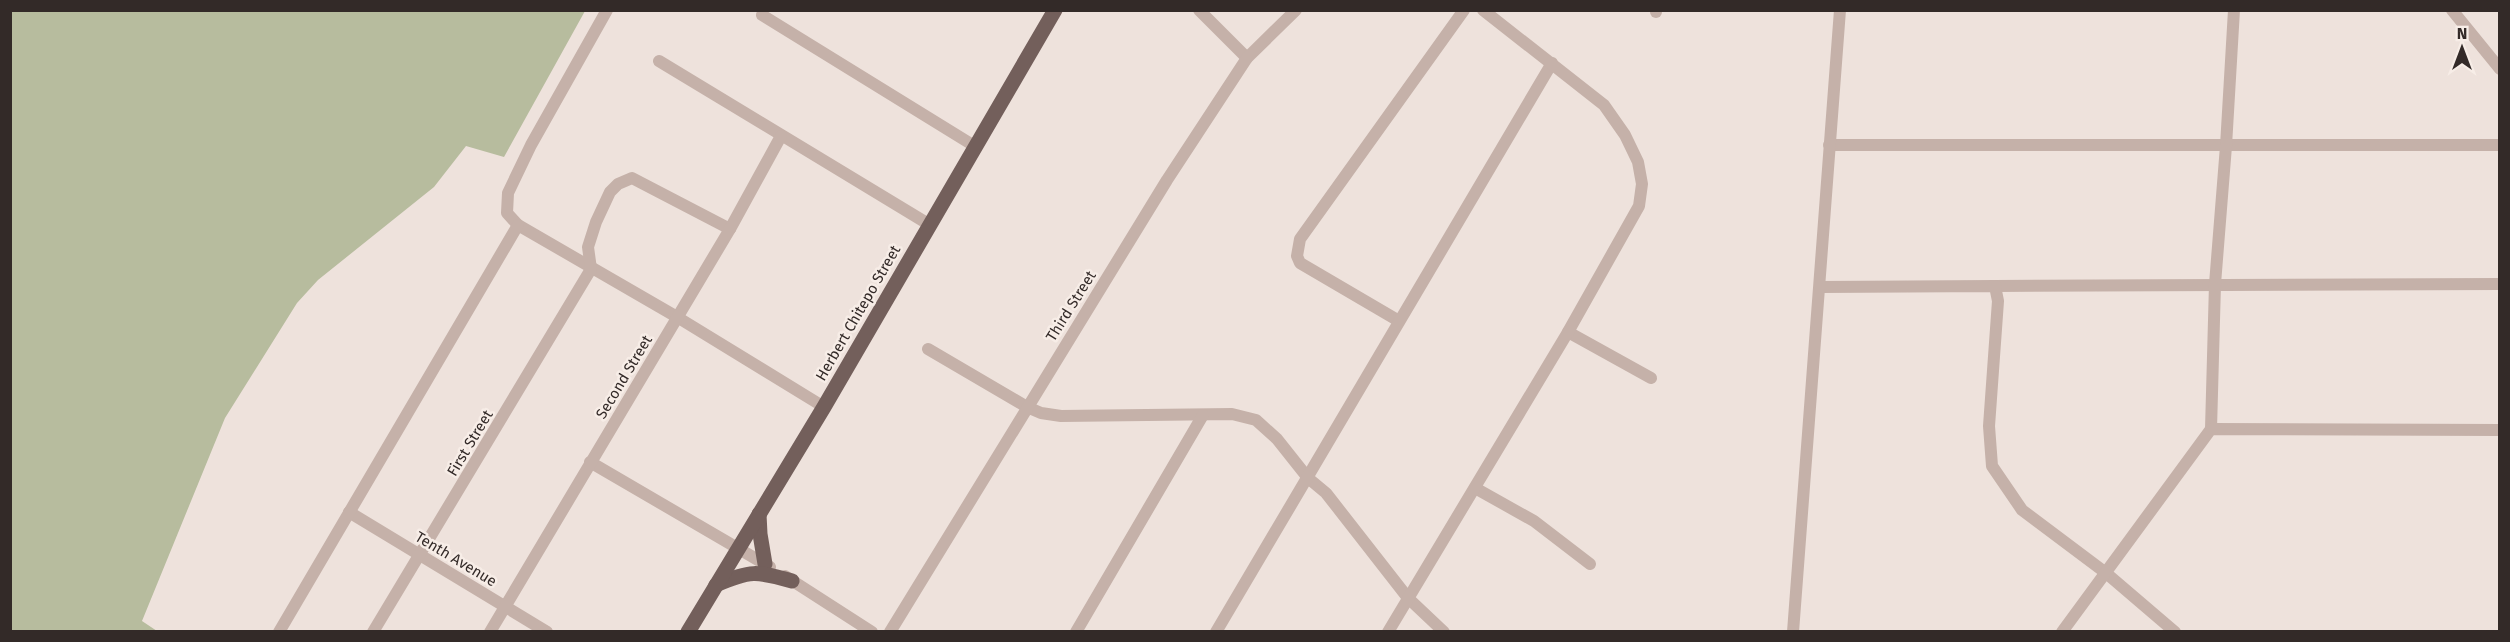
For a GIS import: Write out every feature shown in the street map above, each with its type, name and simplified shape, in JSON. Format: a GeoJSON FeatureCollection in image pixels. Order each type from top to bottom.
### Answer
{"type":"FeatureCollection","features":[{"type":"Feature","properties":{"kind":"main road","name":"Herbert Chitepo Street"},"geometry":{"type":"LineString","coordinates":[[688,632],[824,407],[1055,10]]}},
{"type":"Feature","properties":{"kind":"main road"},"geometry":{"type":"LineString","coordinates":[[759,514],[765,564]]}},
{"type":"Feature","properties":{"kind":"main road"},"geometry":{"type":"LineString","coordinates":[[716,585],[753,572],[792,581]]}},
{"type":"Feature","properties":{"kind":"street"},"geometry":{"type":"LineString","coordinates":[[504,246],[508,192],[531,145],[607,10]]}},
{"type":"Feature","properties":{"kind":"street"},"geometry":{"type":"LineString","coordinates":[[1199,10],[1247,57]]}},
{"type":"Feature","properties":{"kind":"street","name":"Third Street"},"geometry":{"type":"LineString","coordinates":[[890,632],[1167,180],[1247,57],[1296,10]]}},
{"type":"Feature","properties":{"kind":"street"},"geometry":{"type":"LineString","coordinates":[[1399,321],[1300,263],[1297,250],[1300,239],[1464,10]]}},
{"type":"Feature","properties":{"kind":"street"},"geometry":{"type":"LineString","coordinates":[[1388,632],[1568,332],[1639,206],[1641,184],[1638,162],[1625,135],[1604,105],[1483,10]]}},
{"type":"Feature","properties":{"kind":"street"},"geometry":{"type":"LineString","coordinates":[[1793,632],[1840,10]]}},
{"type":"Feature","properties":{"kind":"street"},"geometry":{"type":"LineString","coordinates":[[2062,632],[2211,429],[2215,284],[2234,10]]}},
{"type":"Feature","properties":{"kind":"street"},"geometry":{"type":"LineString","coordinates":[[2452,10],[2499,69]]}},
{"type":"Feature","properties":{"kind":"street"},"geometry":{"type":"LineString","coordinates":[[762,15],[976,147]]}},
{"type":"Feature","properties":{"kind":"street"},"geometry":{"type":"LineString","coordinates":[[659,61],[930,225]]}},
{"type":"Feature","properties":{"kind":"street"},"geometry":{"type":"LineString","coordinates":[[1216,632],[1552,63]]}},
{"type":"Feature","properties":{"kind":"street","name":"Second Street"},"geometry":{"type":"LineString","coordinates":[[490,632],[730,229],[781,136]]}},
{"type":"Feature","properties":{"kind":"street"},"geometry":{"type":"LineString","coordinates":[[1829,145],[2499,145]]}},
{"type":"Feature","properties":{"kind":"street"},"geometry":{"type":"LineString","coordinates":[[591,268],[588,247],[596,222],[610,192],[618,184],[632,177],[730,229]]}},
{"type":"Feature","properties":{"kind":"street"},"geometry":{"type":"LineString","coordinates":[[507,213],[518,225],[677,317],[824,407]]}},
{"type":"Feature","properties":{"kind":"street"},"geometry":{"type":"LineString","coordinates":[[279,632],[518,225]]}},
{"type":"Feature","properties":{"kind":"street","name":"First Street"},"geometry":{"type":"LineString","coordinates":[[373,632],[591,268]]}},
{"type":"Feature","properties":{"kind":"street"},"geometry":{"type":"LineString","coordinates":[[1820,287],[2499,284]]}},
{"type":"Feature","properties":{"kind":"street"},"geometry":{"type":"LineString","coordinates":[[1995,286],[1998,301],[1989,426],[1992,466],[2022,510],[2106,573],[2175,632]]}},
{"type":"Feature","properties":{"kind":"street"},"geometry":{"type":"LineString","coordinates":[[1568,332],[1651,378]]}},
{"type":"Feature","properties":{"kind":"street"},"geometry":{"type":"LineString","coordinates":[[928,349],[1041,413],[1061,416],[1232,414],[1256,420],[1277,439],[1308,478],[1326,493],[1408,598],[1444,632]]}},
{"type":"Feature","properties":{"kind":"street"},"geometry":{"type":"LineString","coordinates":[[1076,632],[1203,415]]}},
{"type":"Feature","properties":{"kind":"street"},"geometry":{"type":"LineString","coordinates":[[2211,429],[2499,430]]}},
{"type":"Feature","properties":{"kind":"street"},"geometry":{"type":"LineString","coordinates":[[590,462],[739,547],[872,632]]}},
{"type":"Feature","properties":{"kind":"street"},"geometry":{"type":"LineString","coordinates":[[1475,488],[1534,521],[1590,564]]}},
{"type":"Feature","properties":{"kind":"street","name":"Tenth Avenue"},"geometry":{"type":"LineString","coordinates":[[349,512],[548,632]]}},
{"type":"Feature","properties":{"kind":"green space"},"geometry":{"type":"Polygon","coordinates":[[[10,11],[585,11],[504,157],[466,146],[434,187],[318,280],[297,303],[225,418],[142,621],[157,631],[11,631],[10,11]]]}}]}
